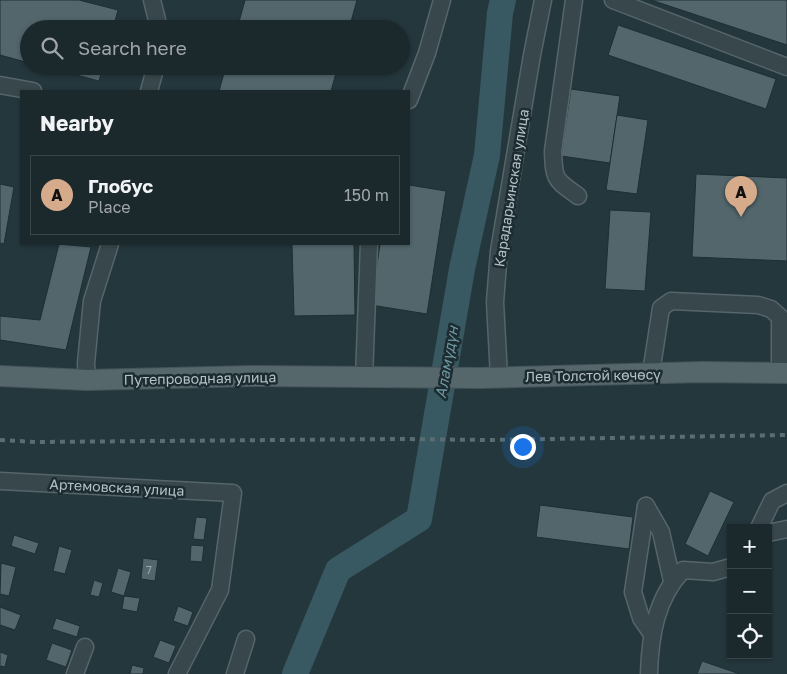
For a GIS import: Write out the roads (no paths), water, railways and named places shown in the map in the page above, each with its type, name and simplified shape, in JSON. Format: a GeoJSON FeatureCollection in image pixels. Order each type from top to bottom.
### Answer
{"type":"FeatureCollection","features":[{"type":"Feature","properties":{"kind":"main road","name":"Лев Толстой көчөсү"},"geometry":{"type":"LineString","coordinates":[[399,377],[784,373]]}},
{"type":"Feature","properties":{"kind":"main road","name":"Путепроводная улица"},"geometry":{"type":"LineString","coordinates":[[0,376],[87,380],[252,376],[399,377]]}},
{"type":"Feature","properties":{"kind":"street"},"geometry":{"type":"LineString","coordinates":[[152,0],[157,20]]}},
{"type":"Feature","properties":{"kind":"street"},"geometry":{"type":"LineString","coordinates":[[410,97],[427,53],[442,0]]}},
{"type":"Feature","properties":{"kind":"street","name":"Карадарьинская улица"},"geometry":{"type":"LineString","coordinates":[[489,377],[499,251],[543,0]]}},
{"type":"Feature","properties":{"kind":"street"},"geometry":{"type":"LineString","coordinates":[[574,0],[553,152],[554,170],[557,180],[578,196]]}},
{"type":"Feature","properties":{"kind":"street"},"geometry":{"type":"LineString","coordinates":[[613,0],[787,67]]}},
{"type":"Feature","properties":{"kind":"street"},"geometry":{"type":"LineString","coordinates":[[149,90],[153,75]]}},
{"type":"Feature","properties":{"kind":"street"},"geometry":{"type":"LineString","coordinates":[[0,85],[28,90]]}},
{"type":"Feature","properties":{"kind":"street"},"geometry":{"type":"LineString","coordinates":[[87,380],[86,363],[92,301],[110,245]]}},
{"type":"Feature","properties":{"kind":"street"},"geometry":{"type":"LineString","coordinates":[[364,378],[369,245]]}},
{"type":"Feature","properties":{"kind":"street"},"geometry":{"type":"LineString","coordinates":[[651,373],[661,308],[671,301],[758,305],[771,309],[780,317],[784,373]]}},
{"type":"Feature","properties":{"kind":"street","name":"Артемовская улица"},"geometry":{"type":"LineString","coordinates":[[0,481],[234,493],[220,590],[177,674]]}},
{"type":"Feature","properties":{"kind":"street"},"geometry":{"type":"LineString","coordinates":[[761,524],[772,500],[787,494]]}},
{"type":"Feature","properties":{"kind":"street"},"geometry":{"type":"LineString","coordinates":[[652,634],[641,618],[633,592],[646,506],[661,532],[672,581]]}},
{"type":"Feature","properties":{"kind":"street"},"geometry":{"type":"LineString","coordinates":[[772,532],[787,528]]}},
{"type":"Feature","properties":{"kind":"street"},"geometry":{"type":"LineString","coordinates":[[649,674],[652,634],[660,605],[672,581],[683,570],[713,572],[727,568]]}},
{"type":"Feature","properties":{"kind":"street"},"geometry":{"type":"LineString","coordinates":[[235,674],[246,639]]}},
{"type":"Feature","properties":{"kind":"street"},"geometry":{"type":"LineString","coordinates":[[75,674],[86,647]]}},
{"type":"Feature","properties":{"kind":"waterway","name":"Аламүдүн"},"geometry":{"type":"LineString","coordinates":[[295,674],[338,570],[419,519],[462,269],[487,155],[500,13],[503,0]]}},
{"type":"Feature","properties":{"kind":"railway"},"geometry":{"type":"LineString","coordinates":[[0,440],[36,442],[488,440],[787,435]]}},
{"type":"Feature","properties":{"kind":"place","name":"Глобус"},"geometry":{"type":"Point","coordinates":[741,217]}}]}
